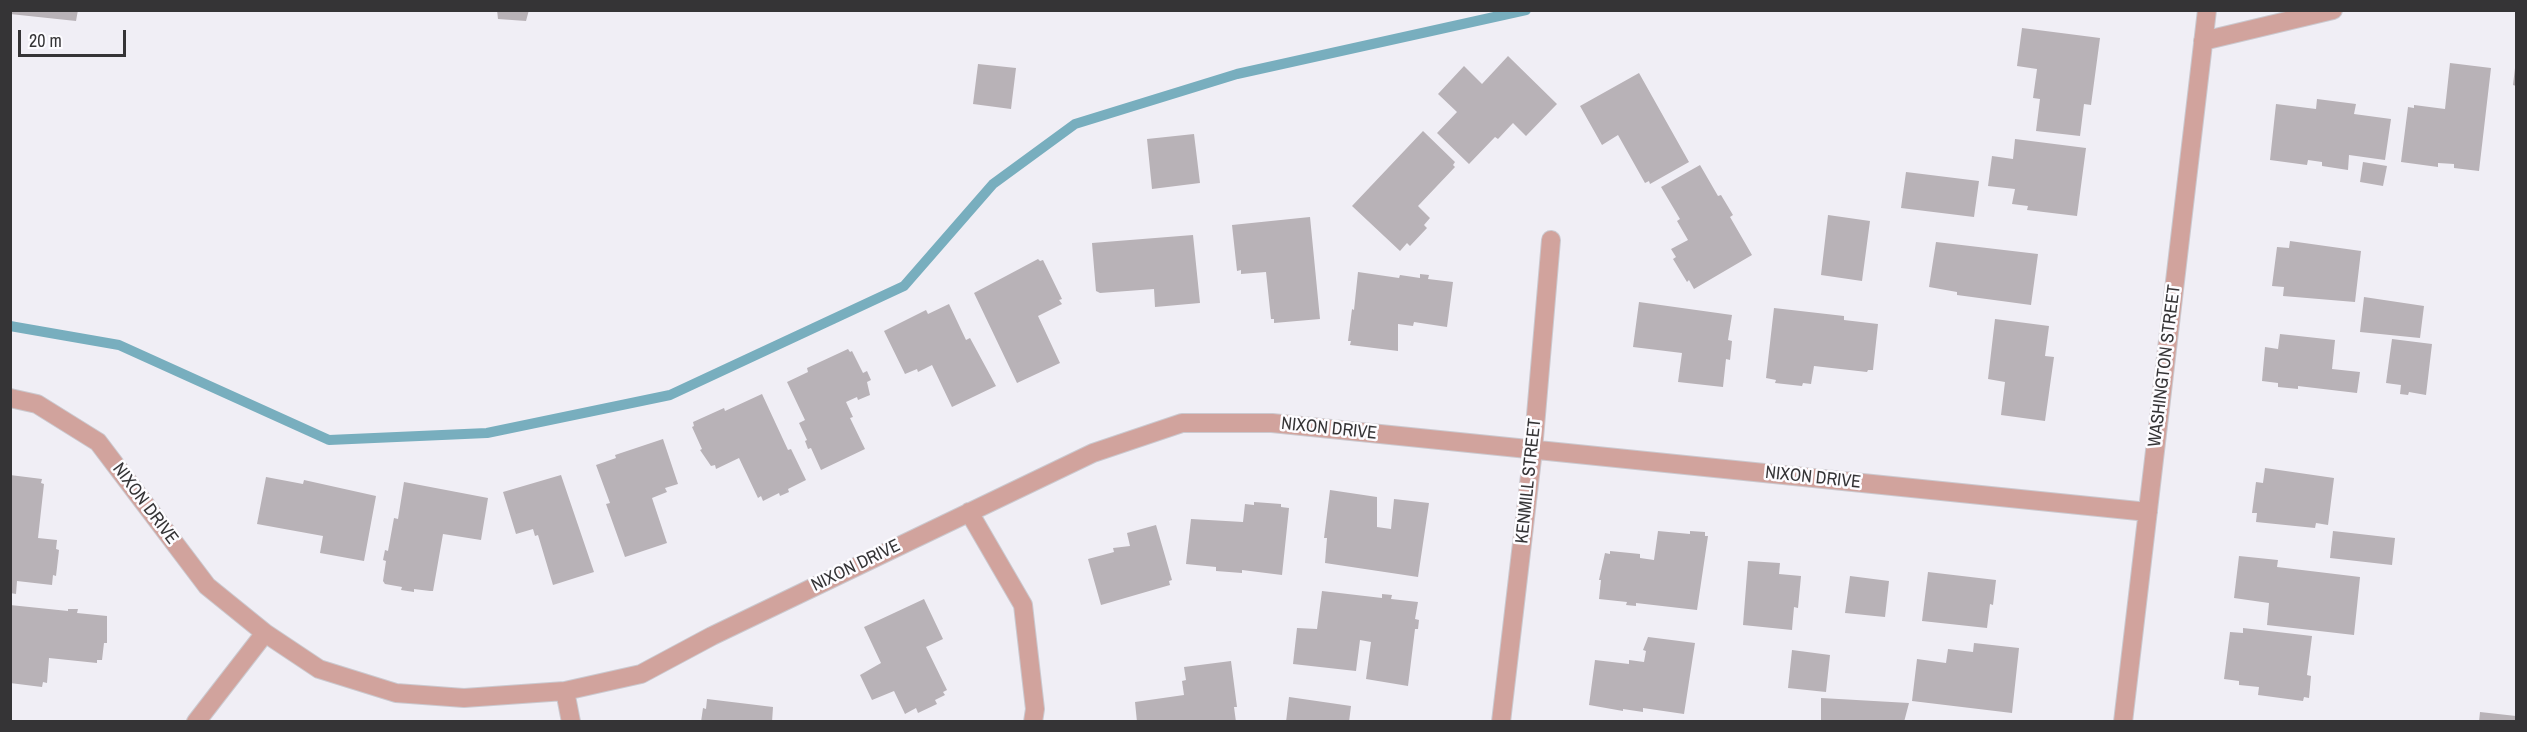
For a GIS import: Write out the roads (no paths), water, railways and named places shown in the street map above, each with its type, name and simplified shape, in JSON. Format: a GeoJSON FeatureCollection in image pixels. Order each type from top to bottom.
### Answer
{"type":"FeatureCollection","features":[{"type":"Feature","properties":{"kind":"street","name":"WASHINGTON STREET"},"geometry":{"type":"LineString","coordinates":[[2123,722],[2207,10]]}},
{"type":"Feature","properties":{"kind":"street"},"geometry":{"type":"LineString","coordinates":[[2203,41],[2333,10]]}},
{"type":"Feature","properties":{"kind":"street","name":"KENMILL STREET"},"geometry":{"type":"LineString","coordinates":[[1502,722],[1533,450],[1551,240]]}},
{"type":"Feature","properties":{"kind":"street","name":"NIXON DRIVE"},"geometry":{"type":"LineString","coordinates":[[10,398],[37,404],[98,442],[207,586],[265,633],[319,669],[396,693],[464,698],[565,691],[641,674],[712,636],[1093,453],[1182,423],[1272,423],[2148,512]]}},
{"type":"Feature","properties":{"kind":"street"},"geometry":{"type":"LineString","coordinates":[[969,512],[1023,605],[1035,709],[1033,722]]}},
{"type":"Feature","properties":{"kind":"street"},"geometry":{"type":"LineString","coordinates":[[196,722],[265,633]]}},
{"type":"Feature","properties":{"kind":"street"},"geometry":{"type":"LineString","coordinates":[[565,691],[571,722]]}},
{"type":"Feature","properties":{"kind":"waterway"},"geometry":{"type":"LineString","coordinates":[[10,326],[119,345],[329,440],[487,433],[670,395],[904,286],[993,184],[1075,124],[1237,74],[1526,10]]}}]}
